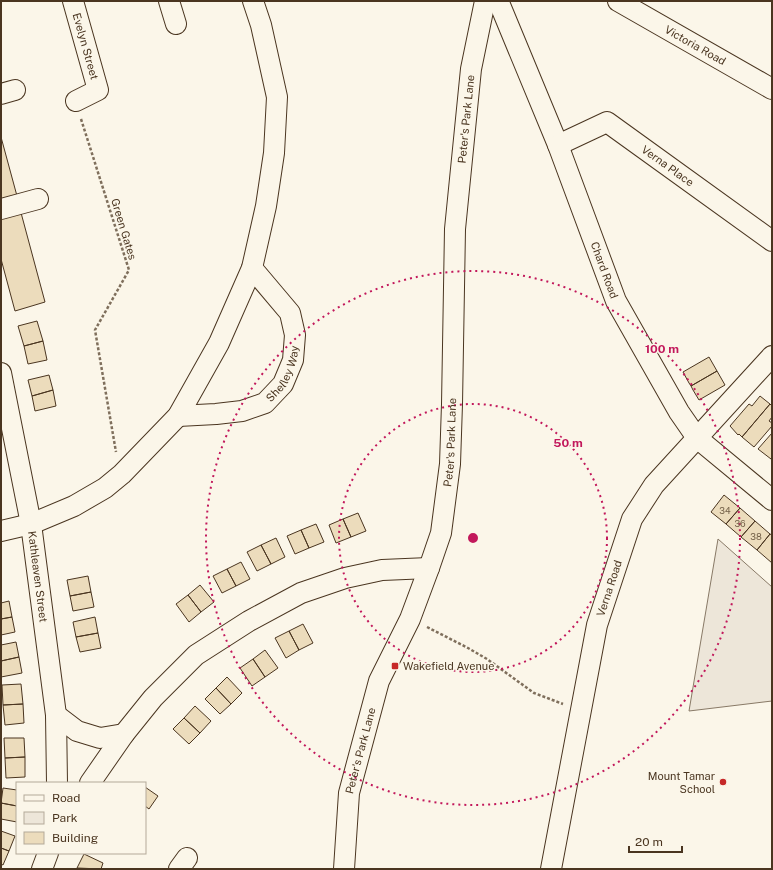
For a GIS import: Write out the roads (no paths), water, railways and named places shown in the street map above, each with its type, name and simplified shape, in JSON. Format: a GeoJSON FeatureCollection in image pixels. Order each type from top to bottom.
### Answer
{"type":"FeatureCollection","features":[{"type":"Feature","properties":{"kind":"street","name":"Evelyn Street"},"geometry":{"type":"LineString","coordinates":[[73,1],[98,90],[76,101]]}},
{"type":"Feature","properties":{"kind":"street"},"geometry":{"type":"LineString","coordinates":[[169,1],[176,24]]}},
{"type":"Feature","properties":{"kind":"street"},"geometry":{"type":"LineString","coordinates":[[1,531],[31,524],[74,506],[105,488],[122,474],[178,416],[219,343],[252,268],[266,206],[274,153],[277,97],[261,25],[253,1]]}},
{"type":"Feature","properties":{"kind":"street","name":"Peter's Park Lane"},"geometry":{"type":"LineString","coordinates":[[344,869],[349,793],[379,681],[410,619],[440,533],[450,464],[455,229],[471,69],[485,1]]}},
{"type":"Feature","properties":{"kind":"street","name":"Chard Road"},"geometry":{"type":"LineString","coordinates":[[497,1],[500,5],[558,145],[616,301],[679,412],[697,438],[772,500]]}},
{"type":"Feature","properties":{"kind":"street","name":"Victoria Road"},"geometry":{"type":"LineString","coordinates":[[618,1],[772,89]]}},
{"type":"Feature","properties":{"kind":"street","name":"Verna Place"},"geometry":{"type":"LineString","coordinates":[[558,145],[607,122],[772,241]]}},
{"type":"Feature","properties":{"kind":"street"},"geometry":{"type":"LineString","coordinates":[[1,209],[38,199]]}},
{"type":"Feature","properties":{"kind":"street","name":"Shelley Way"},"geometry":{"type":"LineString","coordinates":[[178,416],[242,411],[265,403],[283,384],[293,360],[295,335],[290,313],[252,268]]}},
{"type":"Feature","properties":{"kind":"street","name":"Verna Road"},"geometry":{"type":"LineString","coordinates":[[551,869],[597,625],[632,519],[654,485],[772,356]]}},
{"type":"Feature","properties":{"kind":"street","name":"Kathleaven Street"},"geometry":{"type":"LineString","coordinates":[[1,373],[31,524],[56,715],[57,782]]}},
{"type":"Feature","properties":{"kind":"street"},"geometry":{"type":"LineString","coordinates":[[91,782],[124,734],[153,698],[196,655],[249,621],[301,593],[345,578],[382,570],[429,568]]}},
{"type":"Feature","properties":{"kind":"street"},"geometry":{"type":"LineString","coordinates":[[56,715],[77,731],[100,738],[124,734]]}},
{"type":"Feature","properties":{"kind":"street"},"geometry":{"type":"LineString","coordinates":[[42,869],[48,854]]}},
{"type":"Feature","properties":{"kind":"place","name":"Wakefield Avenue"},"geometry":{"type":"Point","coordinates":[395,666]}},
{"type":"Feature","properties":{"kind":"place","name":"Mount Tamar School"},"geometry":{"type":"Point","coordinates":[723,782]}}]}
